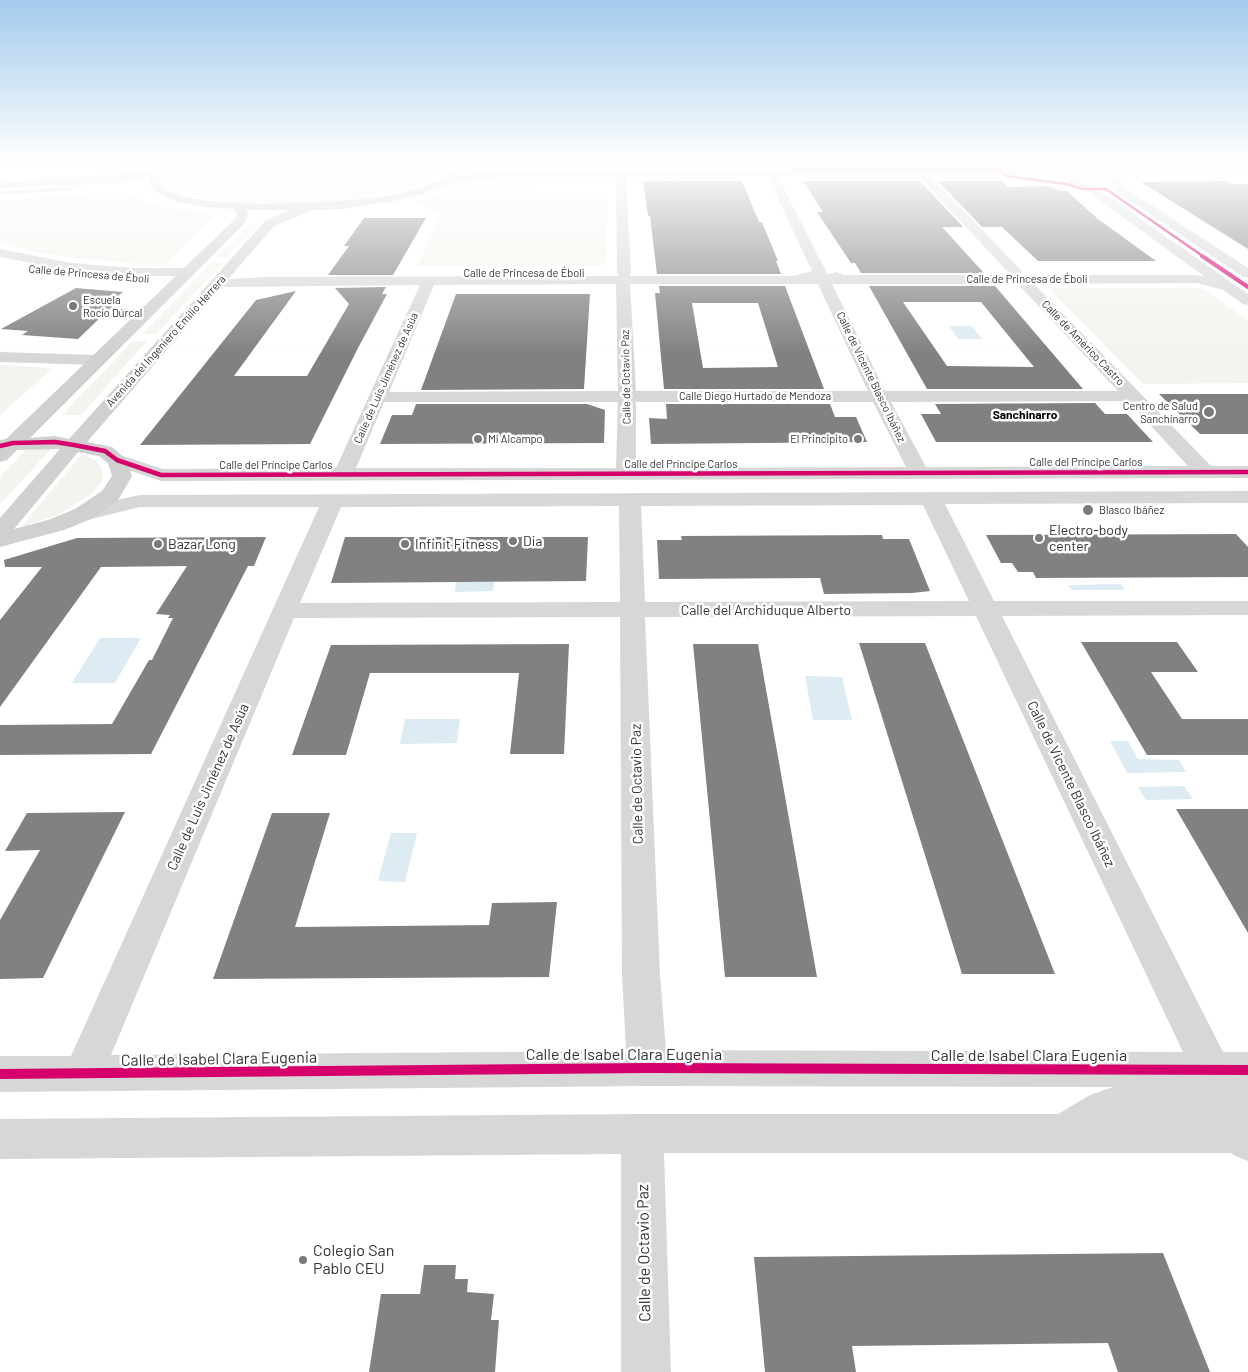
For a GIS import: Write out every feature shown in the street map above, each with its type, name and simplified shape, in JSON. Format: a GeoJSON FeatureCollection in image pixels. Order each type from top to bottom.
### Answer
{"type":"FeatureCollection","features":[{"type":"Feature","properties":{"kind":"street"},"geometry":{"type":"LineString","coordinates":[[4,448],[235,226]]}},
{"type":"Feature","properties":{"kind":"street","name":"Avenida del Ingeniero Emilio Herrera"},"geometry":{"type":"LineString","coordinates":[[0,532],[74,445],[267,226]]}},
{"type":"Feature","properties":{"kind":"street","name":"Calle de Octavio Paz"},"geometry":{"type":"LineString","coordinates":[[623,226],[641,974],[647,1068]]}},
{"type":"Feature","properties":{"kind":"street","name":"Calle de Vicente Blasco Ibáñez"},"geometry":{"type":"LineString","coordinates":[[797,226],[879,396],[926,485],[984,609],[1230,1070]]}},
{"type":"Feature","properties":{"kind":"street","name":"Calle de Américo Castro"},"geometry":{"type":"LineString","coordinates":[[971,226],[1205,472]]}},
{"type":"Feature","properties":{"kind":"street"},"geometry":{"type":"LineString","coordinates":[[1143,226],[1248,301]]}},
{"type":"Feature","properties":{"kind":"street"},"geometry":{"type":"LineString","coordinates":[[1178,226],[1242,267],[1248,274]]}},
{"type":"Feature","properties":{"kind":"street","name":"Calle de Princesa de Éboli"},"geometry":{"type":"LineString","coordinates":[[0,254],[71,267],[183,277]]}},
{"type":"Feature","properties":{"kind":"street","name":"Calle de Princesa de Éboli"},"geometry":{"type":"LineString","coordinates":[[0,264],[46,272],[183,277]]}},
{"type":"Feature","properties":{"kind":"street","name":"Calle de Princesa de Éboli"},"geometry":{"type":"LineString","coordinates":[[223,277],[274,274],[624,277],[884,276],[905,272],[1019,276],[1188,272],[1200,266]]}},
{"type":"Feature","properties":{"kind":"street","name":"Calle de Princesa de Éboli"},"geometry":{"type":"LineString","coordinates":[[223,277],[429,281],[624,277],[746,280],[822,276],[1019,276],[1197,279],[1229,287]]}},
{"type":"Feature","properties":{"kind":"street","name":"Calle de Luis Jiménez de Asúa"},"geometry":{"type":"LineString","coordinates":[[83,1074],[429,281]]}},
{"type":"Feature","properties":{"kind":"street"},"geometry":{"type":"LineString","coordinates":[[0,357],[97,360]]}},
{"type":"Feature","properties":{"kind":"street","name":"Calle Diego Hurtado de Mendoza"},"geometry":{"type":"LineString","coordinates":[[377,397],[1132,396]]}},
{"type":"Feature","properties":{"kind":"street"},"geometry":{"type":"LineString","coordinates":[[0,540],[56,526],[83,514],[110,494],[122,476],[117,460],[105,451],[55,442],[4,448]]}},
{"type":"Feature","properties":{"kind":"street","name":"Calle del Príncipe Carlos"},"geometry":{"type":"LineString","coordinates":[[117,460],[161,475],[338,487]]}},
{"type":"Feature","properties":{"kind":"street","name":"Calle del Príncipe Carlos"},"geometry":{"type":"LineString","coordinates":[[926,485],[1205,472],[1248,472]]}},
{"type":"Feature","properties":{"kind":"street","name":"Calle del Príncipe Carlos"},"geometry":{"type":"LineString","coordinates":[[83,514],[140,501],[338,487],[926,485],[1238,497]]}},
{"type":"Feature","properties":{"kind":"street"},"geometry":{"type":"LineString","coordinates":[[1238,497],[1248,518]]}},
{"type":"Feature","properties":{"kind":"street","name":"Calle del Archiduque Alberto"},"geometry":{"type":"LineString","coordinates":[[285,611],[1248,608]]}},
{"type":"Feature","properties":{"kind":"street","name":"Calle de Isabel Clara Eugenia"},"geometry":{"type":"LineString","coordinates":[[0,1074],[647,1068],[1230,1070]]}},
{"type":"Feature","properties":{"kind":"street"},"geometry":{"type":"LineString","coordinates":[[1064,1133],[1105,1108],[1130,1101],[1208,1097],[1216,1092],[1218,1083],[1230,1070]]}},
{"type":"Feature","properties":{"kind":"street"},"geometry":{"type":"LineString","coordinates":[[0,1139],[1064,1133],[1247,1126]]}},
{"type":"Feature","properties":{"kind":"street","name":"Calle de Octavio Paz"},"geometry":{"type":"LineString","coordinates":[[642,1134],[646,1372]]}},
{"type":"Feature","properties":{"kind":"shaded area"},"geometry":{"type":"Polygon","coordinates":[[[0,226],[205,226],[169,261],[165,264],[155,265],[72,258],[31,251],[0,242],[0,226]]]}},
{"type":"Feature","properties":{"kind":"shaded area"},"geometry":{"type":"Polygon","coordinates":[[[247,226],[258,226],[227,257],[216,257],[247,226]]]}},
{"type":"Feature","properties":{"kind":"shaded area"},"geometry":{"type":"Polygon","coordinates":[[[435,226],[607,226],[606,263],[597,266],[417,266],[435,226]]]}},
{"type":"Feature","properties":{"kind":"shaded area"},"geometry":{"type":"Polygon","coordinates":[[[212,262],[224,262],[156,334],[143,334],[212,262]]]}},
{"type":"Feature","properties":{"kind":"shaded area"},"geometry":{"type":"Polygon","coordinates":[[[1051,289],[1204,289],[1248,321],[1248,383],[1143,384],[1051,291],[1051,289]]]}},
{"type":"Feature","properties":{"kind":"shaded area"},"geometry":{"type":"Polygon","coordinates":[[[949,326],[972,326],[982,339],[958,339],[949,326]]]}},
{"type":"Feature","properties":{"kind":"shaded area"},"geometry":{"type":"Polygon","coordinates":[[[133,341],[147,341],[81,415],[62,415],[133,341]]]}},
{"type":"Feature","properties":{"kind":"shaded area"},"geometry":{"type":"Polygon","coordinates":[[[0,365],[53,368],[0,415],[0,365]]]}},
{"type":"Feature","properties":{"kind":"shaded area"},"geometry":{"type":"Polygon","coordinates":[[[28,448],[52,448],[0,504],[0,477],[28,448]]]}},
{"type":"Feature","properties":{"kind":"shaded area"},"geometry":{"type":"Polygon","coordinates":[[[82,454],[95,460],[103,470],[102,481],[91,494],[58,515],[21,527],[82,454]]]}},
{"type":"Feature","properties":{"kind":"shaded area"},"geometry":{"type":"Polygon","coordinates":[[[456,582],[494,582],[493,591],[455,592],[456,582]]]}},
{"type":"Feature","properties":{"kind":"shaded area"},"geometry":{"type":"Polygon","coordinates":[[[1121,584],[1125,590],[1072,590],[1068,585],[1121,584]]]}},
{"type":"Feature","properties":{"kind":"shaded area"},"geometry":{"type":"Polygon","coordinates":[[[100,638],[141,638],[115,683],[72,683],[100,638]]]}},
{"type":"Feature","properties":{"kind":"shaded area"},"geometry":{"type":"Polygon","coordinates":[[[805,676],[842,677],[852,720],[813,720],[805,676]]]}},
{"type":"Feature","properties":{"kind":"shaded area"},"geometry":{"type":"Polygon","coordinates":[[[405,719],[460,719],[457,743],[400,744],[405,719]]]}},
{"type":"Feature","properties":{"kind":"shaded area"},"geometry":{"type":"Polygon","coordinates":[[[1110,741],[1128,741],[1138,759],[1179,760],[1186,772],[1127,773],[1110,741]]]}},
{"type":"Feature","properties":{"kind":"shaded area"},"geometry":{"type":"Polygon","coordinates":[[[1184,786],[1193,799],[1146,800],[1138,787],[1184,786]]]}},
{"type":"Feature","properties":{"kind":"shaded area"},"geometry":{"type":"Polygon","coordinates":[[[391,833],[417,833],[405,882],[378,881],[391,833]]]}},
{"type":"Feature","properties":{"kind":"building"},"geometry":{"type":"Polygon","coordinates":[[[358,226],[421,226],[393,275],[328,275],[349,246],[344,246],[358,226]]]}},
{"type":"Feature","properties":{"kind":"building"},"geometry":{"type":"Polygon","coordinates":[[[651,226],[764,226],[778,261],[776,261],[781,274],[657,274],[651,226]]]}},
{"type":"Feature","properties":{"kind":"building"},"geometry":{"type":"Polygon","coordinates":[[[826,226],[962,226],[942,227],[984,273],[861,273],[855,263],[851,263],[826,226]]]}},
{"type":"Feature","properties":{"kind":"building"},"geometry":{"type":"Polygon","coordinates":[[[1108,226],[1156,261],[1038,261],[1002,227],[982,227],[1108,226]]]}},
{"type":"Feature","properties":{"kind":"building"},"geometry":{"type":"Polygon","coordinates":[[[1211,226],[1248,226],[1248,249],[1211,226]]]}},
{"type":"Feature","properties":{"kind":"building"},"geometry":{"type":"Polygon","coordinates":[[[659,286],[785,286],[824,389],[664,389],[655,293],[660,293],[659,286]],[[692,303],[703,368],[778,367],[758,303],[692,303]]]}},
{"type":"Feature","properties":{"kind":"building"},"geometry":{"type":"Polygon","coordinates":[[[869,286],[995,286],[1083,389],[927,389],[869,286]],[[903,302],[947,366],[1034,367],[981,302],[903,302]]]}},
{"type":"Feature","properties":{"kind":"building"},"geometry":{"type":"Polygon","coordinates":[[[386,287],[382,294],[387,294],[310,444],[140,445],[256,300],[296,291],[234,376],[307,376],[349,304],[335,288],[386,287]]]}},
{"type":"Feature","properties":{"kind":"building"},"geometry":{"type":"Polygon","coordinates":[[[76,288],[123,292],[117,297],[122,297],[78,339],[22,335],[28,331],[1,329],[76,288]]]}},
{"type":"Feature","properties":{"kind":"building"},"geometry":{"type":"Polygon","coordinates":[[[456,294],[590,294],[584,389],[421,390],[456,294]]]}},
{"type":"Feature","properties":{"kind":"building","name":"Centro de Salud Sanchinarro"},"geometry":{"type":"Polygon","coordinates":[[[1159,394],[1248,394],[1248,434],[1200,434],[1159,394]]]}},
{"type":"Feature","properties":{"kind":"building"},"geometry":{"type":"Polygon","coordinates":[[[1095,403],[1105,414],[1127,414],[1153,442],[936,442],[921,414],[941,414],[935,404],[1095,403]]]}},
{"type":"Feature","properties":{"kind":"building"},"geometry":{"type":"Polygon","coordinates":[[[416,404],[587,404],[605,410],[604,443],[380,444],[392,415],[412,415],[416,404]]]}},
{"type":"Feature","properties":{"kind":"building"},"geometry":{"type":"Polygon","coordinates":[[[666,404],[830,404],[835,417],[856,417],[867,442],[651,444],[649,418],[667,419],[666,404]]]}},
{"type":"Feature","properties":{"kind":"building"},"geometry":{"type":"Polygon","coordinates":[[[1236,534],[1248,547],[1248,577],[1036,578],[1033,572],[1018,572],[1012,563],[1001,563],[986,535],[1236,534]]]}},
{"type":"Feature","properties":{"kind":"building"},"geometry":{"type":"Polygon","coordinates":[[[882,535],[883,539],[909,539],[930,591],[824,594],[820,578],[659,579],[657,540],[682,540],[681,536],[882,535]]]}},
{"type":"Feature","properties":{"kind":"building"},"geometry":{"type":"Polygon","coordinates":[[[266,537],[254,566],[248,566],[151,754],[0,755],[0,725],[112,724],[149,660],[152,660],[173,618],[168,618],[170,615],[156,614],[187,566],[101,567],[0,707],[0,620],[42,567],[5,567],[4,560],[77,538],[266,537]]]}},
{"type":"Feature","properties":{"kind":"building"},"geometry":{"type":"Polygon","coordinates":[[[345,537],[588,537],[586,581],[331,583],[345,537]]]}},
{"type":"Feature","properties":{"kind":"building"},"geometry":{"type":"Polygon","coordinates":[[[1081,642],[1177,642],[1198,672],[1151,672],[1182,719],[1248,719],[1248,755],[1147,755],[1081,642]]]}},
{"type":"Feature","properties":{"kind":"building"},"geometry":{"type":"Polygon","coordinates":[[[859,643],[925,643],[1055,974],[962,974],[859,643]]]}},
{"type":"Feature","properties":{"kind":"building"},"geometry":{"type":"Polygon","coordinates":[[[569,644],[564,754],[510,754],[519,673],[370,673],[346,755],[292,755],[331,645],[569,644]]]}},
{"type":"Feature","properties":{"kind":"building"},"geometry":{"type":"Polygon","coordinates":[[[693,644],[758,644],[817,977],[725,977],[693,644]]]}},
{"type":"Feature","properties":{"kind":"building"},"geometry":{"type":"Polygon","coordinates":[[[1176,809],[1248,809],[1248,933],[1176,809]]]}},
{"type":"Feature","properties":{"kind":"building"},"geometry":{"type":"Polygon","coordinates":[[[125,812],[43,978],[0,979],[0,920],[40,850],[5,851],[27,813],[125,812]]]}},
{"type":"Feature","properties":{"kind":"building"},"geometry":{"type":"Polygon","coordinates":[[[272,813],[330,813],[295,927],[489,925],[492,903],[557,902],[549,977],[213,979],[272,813]]]}},
{"type":"Feature","properties":{"kind":"building"},"geometry":{"type":"Polygon","coordinates":[[[1163,1253],[1210,1372],[1118,1372],[1108,1343],[852,1346],[856,1372],[765,1372],[754,1257],[1163,1253]]]}},
{"type":"Feature","properties":{"kind":"building"},"geometry":{"type":"Polygon","coordinates":[[[424,1265],[456,1265],[455,1279],[468,1279],[467,1292],[494,1294],[491,1320],[499,1320],[495,1372],[369,1372],[381,1294],[420,1294],[424,1265]]]}},
{"type":"Feature","properties":{"kind":"cycle path"},"geometry":{"type":"LineString","coordinates":[[1160,226],[1248,287]]}},
{"type":"Feature","properties":{"kind":"cycle path"},"geometry":{"type":"LineString","coordinates":[[0,446],[13,443],[55,442],[74,445],[105,451],[117,460],[161,475],[1248,472]]}},
{"type":"Feature","properties":{"kind":"cycle path"},"geometry":{"type":"LineString","coordinates":[[0,1074],[647,1068],[1248,1070]]}},
{"type":"Feature","properties":{"kind":"place","name":"Escuela Rocío Dúrcal"},"geometry":{"type":"Point","coordinates":[73,306]}},
{"type":"Feature","properties":{"kind":"place","name":"Centro de Salud Sanchinarro"},"geometry":{"type":"Point","coordinates":[1209,412]}},
{"type":"Feature","properties":{"kind":"place","name":"Mi Alcampo"},"geometry":{"type":"Point","coordinates":[478,439]}},
{"type":"Feature","properties":{"kind":"place","name":"El Principito"},"geometry":{"type":"Point","coordinates":[858,439]}},
{"type":"Feature","properties":{"kind":"place","name":"Blasco Ibáñez"},"geometry":{"type":"Point","coordinates":[1088,510]}},
{"type":"Feature","properties":{"kind":"place","name":"Electro-body center"},"geometry":{"type":"Point","coordinates":[1039,538]}},
{"type":"Feature","properties":{"kind":"place","name":"Dia"},"geometry":{"type":"Point","coordinates":[513,541]}},
{"type":"Feature","properties":{"kind":"place","name":"Bazar Long"},"geometry":{"type":"Point","coordinates":[158,544]}},
{"type":"Feature","properties":{"kind":"place","name":"Infinit Fitness"},"geometry":{"type":"Point","coordinates":[405,544]}},
{"type":"Feature","properties":{"kind":"place","name":"Colegio San Pablo CEU"},"geometry":{"type":"Point","coordinates":[303,1260]}},
{"type":"Feature","properties":{"kind":"district","name":"Sanchinarro"},"geometry":{"type":"Point","coordinates":[1025,415]}}]}
